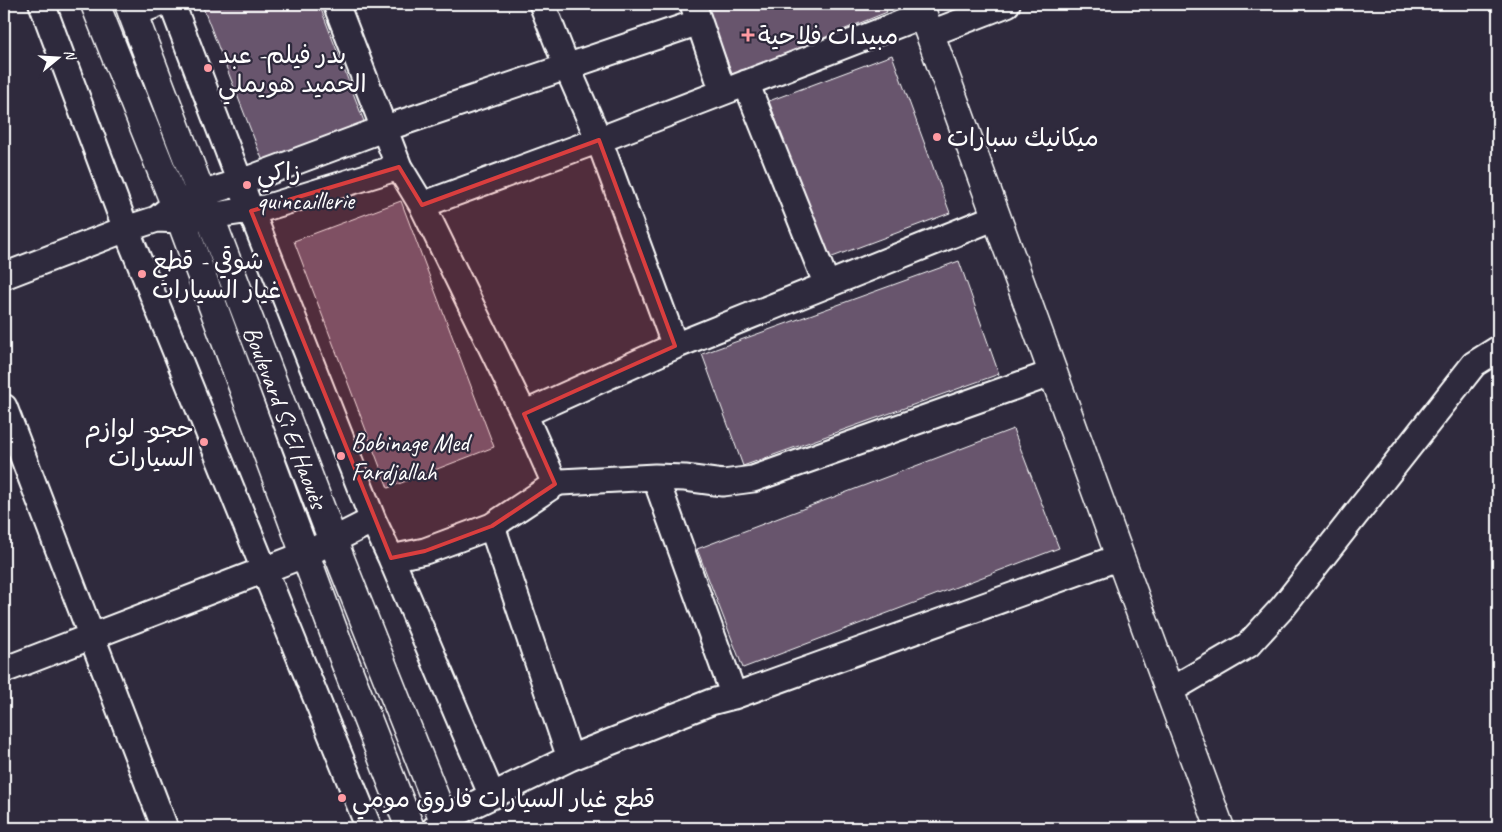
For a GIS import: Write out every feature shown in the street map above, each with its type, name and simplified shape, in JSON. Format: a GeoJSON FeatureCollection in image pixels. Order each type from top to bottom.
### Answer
{"type":"FeatureCollection","features":[{"type":"Feature","properties":{"kind":"main road","name":"Boulevard Si El Haouès"},"geometry":{"type":"LineString","coordinates":[[94,4],[171,214],[306,554],[345,662],[410,828]]}},
{"type":"Feature","properties":{"kind":"main road","name":"Boulevard Si El Haouès"},"geometry":{"type":"LineString","coordinates":[[131,9],[442,825]]}},
{"type":"Feature","properties":{"kind":"main road"},"geometry":{"type":"LineString","coordinates":[[924,18],[1220,828]]}},
{"type":"Feature","properties":{"kind":"street"},"geometry":{"type":"LineString","coordinates":[[42,4],[126,229],[369,828]]}},
{"type":"Feature","properties":{"kind":"street"},"geometry":{"type":"LineString","coordinates":[[131,9],[158,4]]}},
{"type":"Feature","properties":{"kind":"street"},"geometry":{"type":"LineString","coordinates":[[172,4],[251,211],[373,520],[492,796]]}},
{"type":"Feature","properties":{"kind":"street"},"geometry":{"type":"LineString","coordinates":[[336,4],[399,167],[422,205],[524,414],[555,484]]}},
{"type":"Feature","properties":{"kind":"street"},"geometry":{"type":"LineString","coordinates":[[542,4],[599,140],[675,346]]}},
{"type":"Feature","properties":{"kind":"street"},"geometry":{"type":"LineString","coordinates":[[422,205],[924,18],[1007,4]]}},
{"type":"Feature","properties":{"kind":"street"},"geometry":{"type":"LineString","coordinates":[[4,276],[126,229],[205,205],[241,182],[384,129],[567,66],[696,13],[735,87],[827,285]]}},
{"type":"Feature","properties":{"kind":"street"},"geometry":{"type":"LineString","coordinates":[[205,205],[251,211],[399,167]]}},
{"type":"Feature","properties":{"kind":"street"},"geometry":{"type":"LineString","coordinates":[[524,414],[675,346],[996,216]]}},
{"type":"Feature","properties":{"kind":"street"},"geometry":{"type":"LineString","coordinates":[[1169,691],[1248,645],[1283,607],[1474,364],[1498,349]]}},
{"type":"Feature","properties":{"kind":"street"},"geometry":{"type":"LineString","coordinates":[[391,558],[425,551],[492,526],[555,484],[567,481],[655,477],[685,478],[723,483],[753,479],[1053,374]]}},
{"type":"Feature","properties":{"kind":"street"},"geometry":{"type":"LineString","coordinates":[[4,407],[165,828]]}},
{"type":"Feature","properties":{"kind":"street"},"geometry":{"type":"LineString","coordinates":[[655,477],[734,696]]}},
{"type":"Feature","properties":{"kind":"street"},"geometry":{"type":"LineString","coordinates":[[4,670],[306,554],[373,520]]}},
{"type":"Feature","properties":{"kind":"street"},"geometry":{"type":"LineString","coordinates":[[492,526],[570,758]]}},
{"type":"Feature","properties":{"kind":"street"},"geometry":{"type":"LineString","coordinates":[[442,825],[492,796],[570,758],[711,702],[734,696],[1120,557]]}},
{"type":"Feature","properties":{"kind":"highlighted area"},"geometry":{"type":"Polygon","coordinates":[[[599,140],[675,346],[524,414],[555,484],[492,526],[425,551],[391,558],[251,211],[399,167],[422,205],[599,140]]]}},
{"type":"Feature","properties":{"kind":"building"},"geometry":{"type":"Polygon","coordinates":[[[319,4],[365,124],[264,164],[202,5],[319,4]]]}},
{"type":"Feature","properties":{"kind":"building"},"geometry":{"type":"Polygon","coordinates":[[[704,4],[884,4],[887,12],[733,75],[704,4]]]}},
{"type":"Feature","properties":{"kind":"building"},"geometry":{"type":"Polygon","coordinates":[[[892,55],[950,213],[827,259],[769,101],[892,55]]]}},
{"type":"Feature","properties":{"kind":"building"},"geometry":{"type":"Polygon","coordinates":[[[401,201],[494,447],[388,488],[294,241],[401,201]]]}},
{"type":"Feature","properties":{"kind":"building"},"geometry":{"type":"Polygon","coordinates":[[[959,261],[999,374],[743,466],[702,354],[959,261]]]}},
{"type":"Feature","properties":{"kind":"building"},"geometry":{"type":"Polygon","coordinates":[[[1013,429],[1059,548],[743,668],[697,549],[1013,429]]]}},
{"type":"Feature","properties":{"kind":"place","name":"مبيدات فلاحية"},"geometry":{"type":"Point","coordinates":[748,35]}},
{"type":"Feature","properties":{"kind":"place","name":"بدر فيلم- عبد الحميد هويملي"},"geometry":{"type":"Point","coordinates":[208,68]}},
{"type":"Feature","properties":{"kind":"place","name":"ميكانيك سبارات"},"geometry":{"type":"Point","coordinates":[937,137]}},
{"type":"Feature","properties":{"kind":"place","name":"زاكي quincaillerie"},"geometry":{"type":"Point","coordinates":[247,185]}},
{"type":"Feature","properties":{"kind":"place","name":"شوقي - قطع غيار السيارات"},"geometry":{"type":"Point","coordinates":[142,274]}},
{"type":"Feature","properties":{"kind":"place","name":"حجو- لوازم السيارات"},"geometry":{"type":"Point","coordinates":[204,442]}},
{"type":"Feature","properties":{"kind":"place","name":"Bobinage Med Fardjallah"},"geometry":{"type":"Point","coordinates":[341,456]}},
{"type":"Feature","properties":{"kind":"place","name":"قطع غيار السيارات فاروق مومي"},"geometry":{"type":"Point","coordinates":[342,798]}}]}
